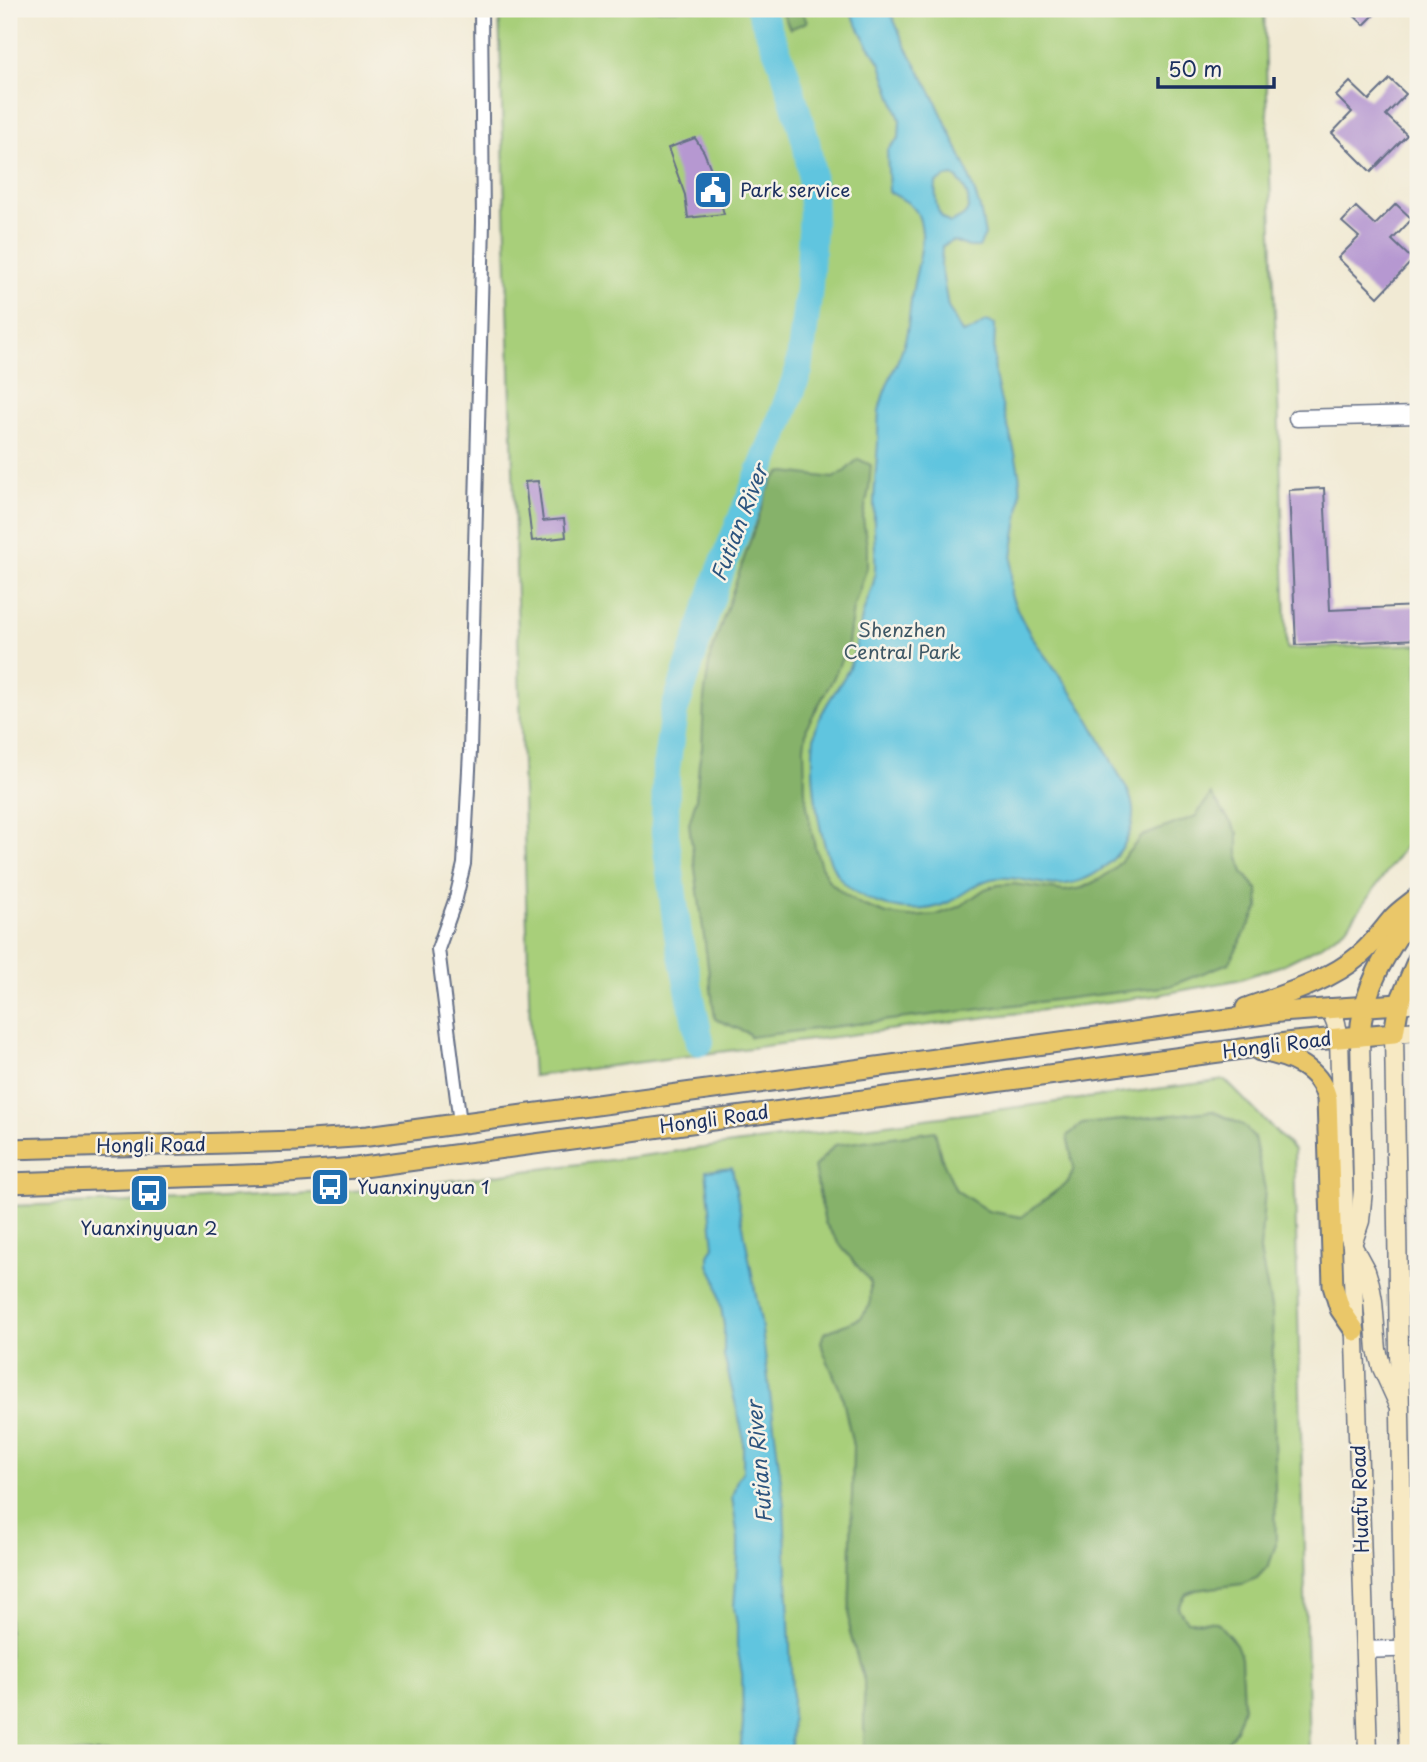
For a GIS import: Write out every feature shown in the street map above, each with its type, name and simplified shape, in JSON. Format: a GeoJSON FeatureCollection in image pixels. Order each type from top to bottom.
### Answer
{"type":"FeatureCollection","features":[{"type":"Feature","properties":{"kind":"main road"},"geometry":{"type":"LineString","coordinates":[[1209,1021],[1336,972],[1359,957],[1394,916],[1418,897]]}},
{"type":"Feature","properties":{"kind":"main road","name":"Huafu Road"},"geometry":{"type":"LineString","coordinates":[[1368,1753],[1352,1245],[1360,1221],[1363,1189],[1360,1036],[1363,1006],[1377,970],[1418,904]]}},
{"type":"Feature","properties":{"kind":"main road","name":"Huafu Road"},"geometry":{"type":"LineString","coordinates":[[1408,1753],[1411,1648],[1400,1410],[1395,1033],[1409,1003],[1418,959]]}},
{"type":"Feature","properties":{"kind":"main road","name":"Hongli Road"},"geometry":{"type":"LineString","coordinates":[[9,1149],[331,1139],[1280,1012],[1409,1003]]}},
{"type":"Feature","properties":{"kind":"main road","name":"Huafu Road"},"geometry":{"type":"LineString","coordinates":[[1330,1009],[1339,1038],[1344,1211],[1352,1245],[1366,1271],[1382,1368],[1400,1410]]}},
{"type":"Feature","properties":{"kind":"main road","name":"Hongli Road"},"geometry":{"type":"LineString","coordinates":[[9,1183],[301,1173],[376,1166],[1245,1049],[1418,1031]]}},
{"type":"Feature","properties":{"kind":"main road"},"geometry":{"type":"LineString","coordinates":[[1245,1049],[1270,1053],[1298,1063],[1311,1070],[1325,1090],[1333,1286],[1340,1309],[1355,1331]]}},
{"type":"Feature","properties":{"kind":"street"},"geometry":{"type":"LineString","coordinates":[[460,1123],[438,949],[456,898],[464,864],[470,751],[483,235],[481,9]]}},
{"type":"Feature","properties":{"kind":"street"},"geometry":{"type":"LineString","coordinates":[[1297,418],[1418,415]]}},
{"type":"Feature","properties":{"kind":"street"},"geometry":{"type":"LineString","coordinates":[[1364,1650],[1411,1648]]}},
{"type":"Feature","properties":{"kind":"green space","name":"Shenzhen Central Park"},"geometry":{"type":"Polygon","coordinates":[[[499,9],[1264,9],[1287,649],[1418,644],[1418,828],[1347,927],[1321,946],[1280,966],[1237,980],[1152,996],[533,1076],[499,9]]]}},
{"type":"Feature","properties":{"kind":"green space"},"geometry":{"type":"Polygon","coordinates":[[[781,9],[801,9],[807,22],[790,29],[781,9]]]}},
{"type":"Feature","properties":{"kind":"green space"},"geometry":{"type":"Polygon","coordinates":[[[858,459],[871,465],[863,518],[867,567],[853,609],[848,644],[833,679],[807,726],[804,747],[808,812],[815,847],[829,881],[862,905],[887,914],[909,917],[936,915],[959,907],[985,889],[998,885],[1014,884],[1065,891],[1082,888],[1114,869],[1142,836],[1196,816],[1211,794],[1238,833],[1238,853],[1243,872],[1258,890],[1259,907],[1229,963],[1170,986],[750,1037],[748,1033],[715,1019],[689,824],[696,799],[710,657],[773,480],[780,473],[786,472],[833,478],[858,459]]]}},
{"type":"Feature","properties":{"kind":"green space"},"geometry":{"type":"Polygon","coordinates":[[[1225,1080],[1294,1150],[1309,1753],[9,1753],[9,1206],[387,1189],[1225,1080]]]}},
{"type":"Feature","properties":{"kind":"green space"},"geometry":{"type":"Polygon","coordinates":[[[1212,1111],[1243,1125],[1254,1137],[1265,1189],[1260,1251],[1272,1312],[1276,1544],[1269,1565],[1257,1578],[1242,1584],[1196,1590],[1186,1594],[1178,1608],[1187,1621],[1217,1622],[1236,1644],[1241,1657],[1243,1707],[1236,1730],[1220,1753],[864,1753],[864,1681],[849,1630],[853,1446],[842,1395],[821,1342],[824,1333],[861,1318],[870,1305],[870,1281],[825,1223],[814,1167],[835,1145],[935,1131],[941,1157],[956,1190],[988,1211],[1021,1217],[1068,1182],[1074,1168],[1067,1136],[1082,1124],[1212,1111]]]}},
{"type":"Feature","properties":{"kind":"water"},"geometry":{"type":"Polygon","coordinates":[[[849,9],[889,9],[966,167],[980,208],[985,235],[979,247],[969,247],[953,241],[942,246],[941,266],[948,307],[962,333],[973,330],[986,321],[995,324],[995,373],[1016,455],[1020,482],[1020,506],[1011,566],[1011,596],[1028,631],[1093,727],[1126,787],[1133,810],[1130,831],[1121,849],[1112,860],[1090,876],[1056,885],[1012,878],[991,879],[949,902],[914,910],[890,907],[867,899],[852,890],[839,877],[825,846],[814,782],[816,728],[850,664],[874,580],[874,504],[879,411],[906,337],[922,240],[921,224],[913,207],[889,192],[887,150],[899,138],[900,120],[880,62],[849,9]],[[953,176],[936,183],[938,211],[950,223],[963,216],[968,208],[966,193],[961,183],[953,176]]]}},
{"type":"Feature","properties":{"kind":"water"},"geometry":{"type":"Polygon","coordinates":[[[732,1168],[761,1322],[784,1506],[792,1692],[791,1753],[740,1753],[743,1724],[742,1674],[734,1607],[738,1538],[732,1497],[743,1471],[743,1435],[724,1356],[724,1326],[716,1279],[709,1265],[709,1255],[714,1246],[706,1171],[732,1168]]]}},
{"type":"Feature","properties":{"kind":"building"},"geometry":{"type":"Polygon","coordinates":[[[1347,9],[1380,9],[1364,25],[1347,9]]]}},
{"type":"Feature","properties":{"kind":"building"},"geometry":{"type":"Polygon","coordinates":[[[1390,79],[1406,94],[1386,115],[1407,135],[1371,172],[1332,133],[1352,112],[1336,96],[1350,82],[1369,100],[1390,79]]]}},
{"type":"Feature","properties":{"kind":"building"},"geometry":{"type":"Polygon","coordinates":[[[695,138],[713,174],[724,214],[688,218],[685,195],[668,148],[695,138]]]}},
{"type":"Feature","properties":{"kind":"building"},"geometry":{"type":"Polygon","coordinates":[[[1396,204],[1412,219],[1392,240],[1413,260],[1378,297],[1338,258],[1359,237],[1342,222],[1356,207],[1375,225],[1396,204]]]}},
{"type":"Feature","properties":{"kind":"building"},"geometry":{"type":"Polygon","coordinates":[[[538,481],[543,521],[564,519],[566,537],[532,541],[525,482],[538,481]]]}},
{"type":"Feature","properties":{"kind":"building"},"geometry":{"type":"Polygon","coordinates":[[[1324,488],[1330,610],[1418,606],[1418,639],[1296,645],[1289,490],[1324,488]]]}},
{"type":"Feature","properties":{"kind":"waterway","name":"Futian River"},"geometry":{"type":"LineString","coordinates":[[700,1042],[678,935],[665,833],[666,769],[674,712],[718,577],[799,370],[809,288],[813,208],[811,170],[806,142],[784,68],[760,9]]}},
{"type":"Feature","properties":{"kind":"place","name":"Park service"},"geometry":{"type":"Point","coordinates":[713,190]}},
{"type":"Feature","properties":{"kind":"place","name":"Yuanxinyuan 1"},"geometry":{"type":"Point","coordinates":[330,1187]}},
{"type":"Feature","properties":{"kind":"place","name":"Yuanxinyuan 2"},"geometry":{"type":"Point","coordinates":[149,1193]}}]}
